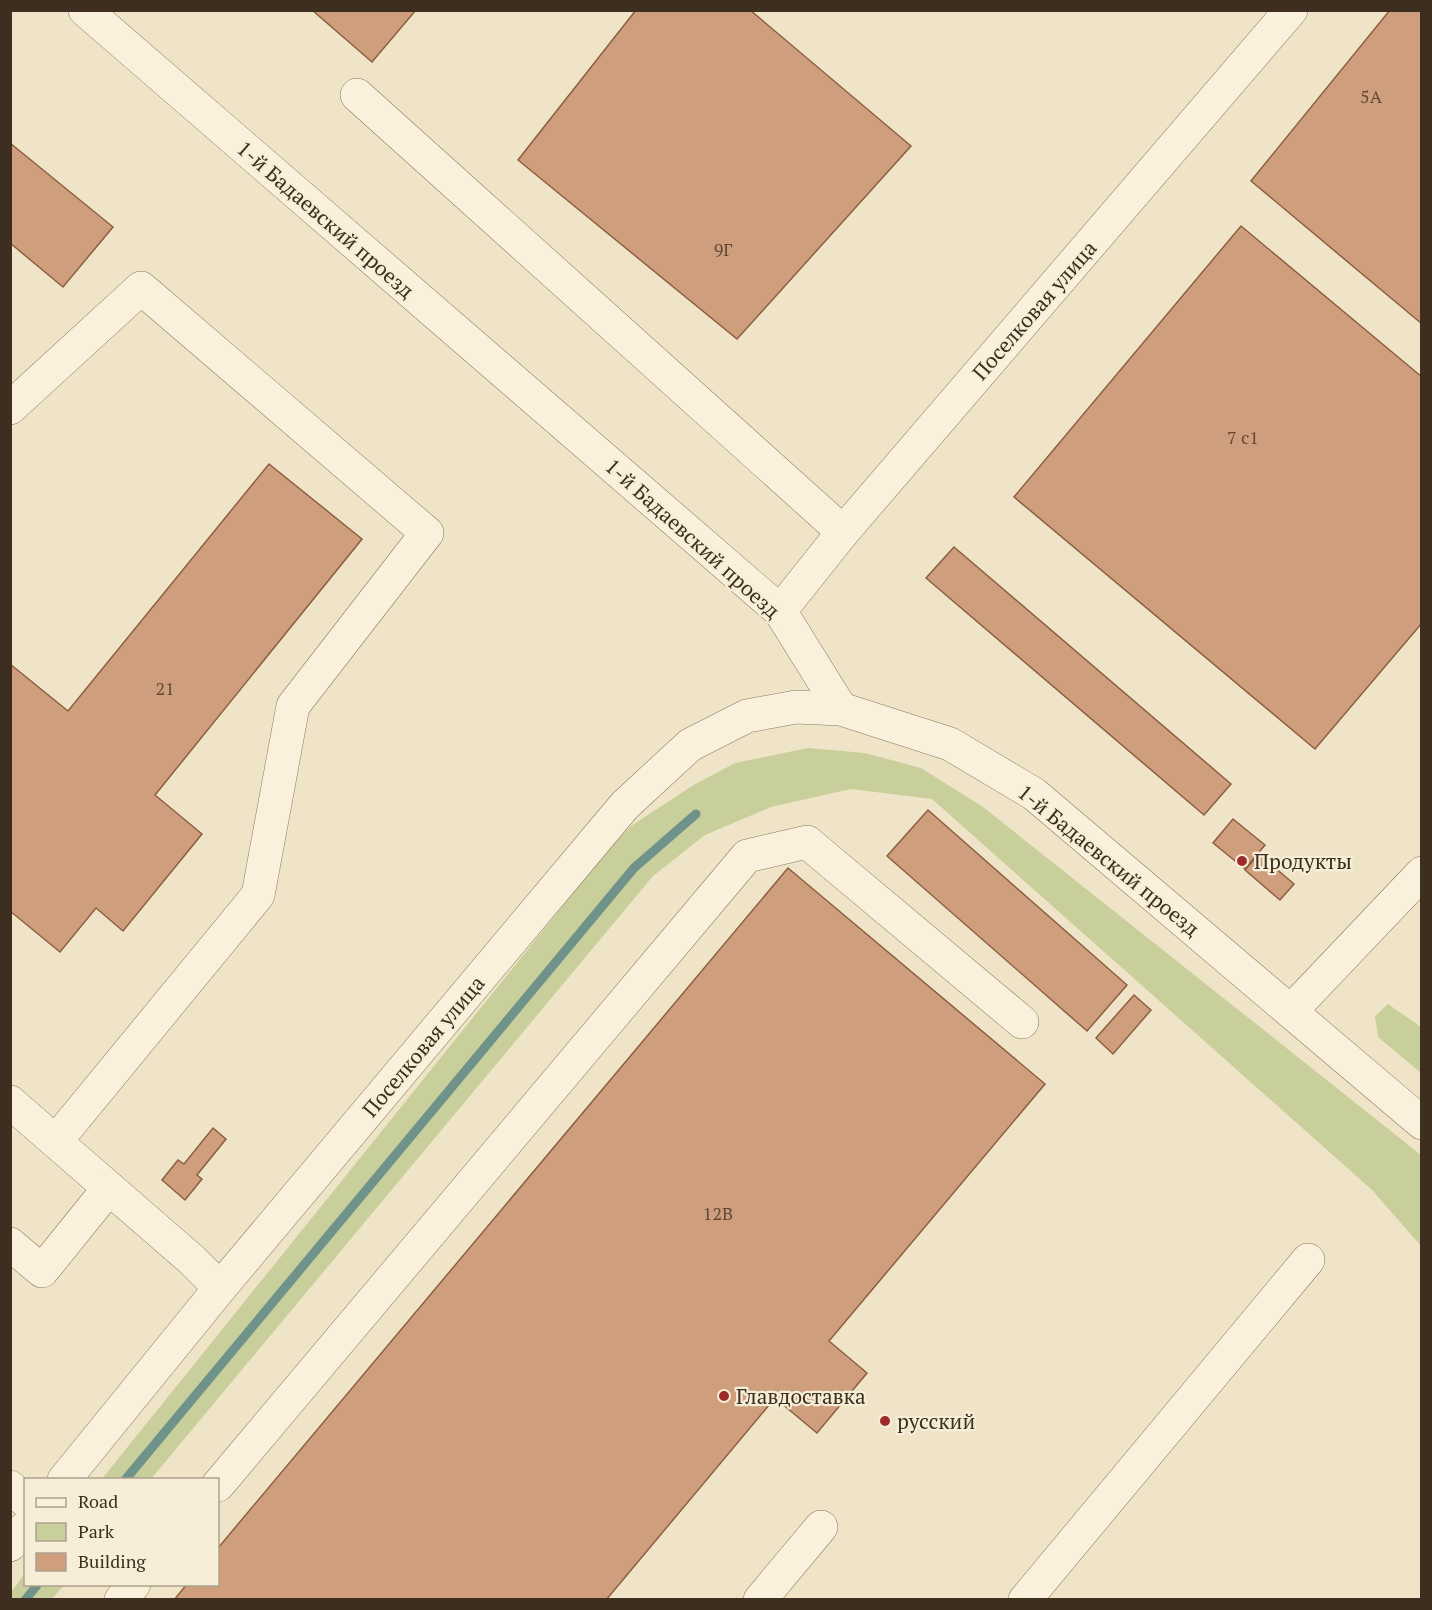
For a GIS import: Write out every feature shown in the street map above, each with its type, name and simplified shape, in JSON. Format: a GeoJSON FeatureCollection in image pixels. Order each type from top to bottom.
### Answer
{"type":"FeatureCollection","features":[{"type":"Feature","properties":{"kind":"street","name":"1-й Бадаевский проезд"},"geometry":{"type":"LineString","coordinates":[[85,10],[780,611],[841,709],[950,744],[1034,794],[1422,1123]]}},
{"type":"Feature","properties":{"kind":"street","name":"Поселковая улица"},"geometry":{"type":"LineString","coordinates":[[780,611],[843,532],[1291,10]]}},
{"type":"Feature","properties":{"kind":"street"},"geometry":{"type":"LineString","coordinates":[[357,95],[843,532]]}},
{"type":"Feature","properties":{"kind":"street"},"geometry":{"type":"LineString","coordinates":[[10,408],[141,288],[427,533],[293,706],[258,895],[56,1141]]}},
{"type":"Feature","properties":{"kind":"street","name":"Поселковая улица"},"geometry":{"type":"LineString","coordinates":[[65,1478],[220,1288],[625,805],[690,745],[747,716],[796,707],[841,709]]}},
{"type":"Feature","properties":{"kind":"street"},"geometry":{"type":"LineString","coordinates":[[219,1484],[747,856],[807,842],[1022,1022]]}},
{"type":"Feature","properties":{"kind":"street"},"geometry":{"type":"LineString","coordinates":[[1290,1011],[1422,873]]}},
{"type":"Feature","properties":{"kind":"street"},"geometry":{"type":"LineString","coordinates":[[10,1102],[192,1260],[220,1288]]}},
{"type":"Feature","properties":{"kind":"street"},"geometry":{"type":"LineString","coordinates":[[10,1244],[42,1270],[109,1188]]}},
{"type":"Feature","properties":{"kind":"street"},"geometry":{"type":"LineString","coordinates":[[1025,1599],[1308,1260]]}},
{"type":"Feature","properties":{"kind":"street"},"geometry":{"type":"LineString","coordinates":[[10,1487],[24,1499]]}},
{"type":"Feature","properties":{"kind":"street"},"geometry":{"type":"LineString","coordinates":[[760,1599],[821,1527]]}},
{"type":"Feature","properties":{"kind":"street"},"geometry":{"type":"LineString","coordinates":[[10,1545],[24,1529]]}},
{"type":"Feature","properties":{"kind":"street"},"geometry":{"type":"LineString","coordinates":[[121,1599],[132,1586]]}},
{"type":"Feature","properties":{"kind":"green space"},"geometry":{"type":"Polygon","coordinates":[[[808,748],[865,753],[921,768],[983,807],[1421,1155],[1421,1246],[1372,1190],[932,799],[851,789],[771,807],[705,835],[653,876],[152,1478],[103,1478],[607,851],[631,826],[692,786],[735,763],[808,748]]]}},
{"type":"Feature","properties":{"kind":"green space"},"geometry":{"type":"Polygon","coordinates":[[[1388,1004],[1421,1027],[1421,1073],[1378,1037],[1375,1016],[1388,1004]]]}},
{"type":"Feature","properties":{"kind":"green space"},"geometry":{"type":"Polygon","coordinates":[[[24,1574],[24,1586],[63,1586],[52,1599],[11,1599],[11,1592],[24,1574]]]}},
{"type":"Feature","properties":{"kind":"building"},"geometry":{"type":"Polygon","coordinates":[[[312,10],[416,10],[372,62],[312,10]]]}},
{"type":"Feature","properties":{"kind":"building"},"geometry":{"type":"Polygon","coordinates":[[[636,10],[750,10],[911,146],[737,339],[518,160],[636,10]]]}},
{"type":"Feature","properties":{"kind":"building"},"geometry":{"type":"Polygon","coordinates":[[[1390,10],[1422,10],[1422,324],[1251,181],[1390,10]]]}},
{"type":"Feature","properties":{"kind":"building"},"geometry":{"type":"Polygon","coordinates":[[[10,143],[113,227],[63,287],[10,243],[10,143]]]}},
{"type":"Feature","properties":{"kind":"building"},"geometry":{"type":"Polygon","coordinates":[[[1241,226],[1422,377],[1422,623],[1315,749],[1014,497],[1241,226]]]}},
{"type":"Feature","properties":{"kind":"building"},"geometry":{"type":"Polygon","coordinates":[[[269,464],[362,539],[155,795],[202,834],[123,931],[96,908],[60,952],[10,911],[10,664],[68,711],[269,464]]]}},
{"type":"Feature","properties":{"kind":"building"},"geometry":{"type":"Polygon","coordinates":[[[954,547],[1231,784],[1204,815],[926,578],[954,547]]]}},
{"type":"Feature","properties":{"kind":"building"},"geometry":{"type":"Polygon","coordinates":[[[928,810],[1127,985],[1087,1031],[887,856],[928,810]]]}},
{"type":"Feature","properties":{"kind":"building"},"geometry":{"type":"Polygon","coordinates":[[[1233,819],[1265,845],[1245,869],[1213,843],[1233,819]]]}},
{"type":"Feature","properties":{"kind":"building"},"geometry":{"type":"Polygon","coordinates":[[[1259,854],[1294,884],[1280,900],[1245,870],[1259,854]]]}},
{"type":"Feature","properties":{"kind":"building"},"geometry":{"type":"Polygon","coordinates":[[[788,868],[1045,1084],[829,1341],[867,1373],[817,1433],[775,1398],[606,1600],[174,1600],[185,1586],[219,1586],[219,1547],[788,868]]]}},
{"type":"Feature","properties":{"kind":"building"},"geometry":{"type":"Polygon","coordinates":[[[1134,995],[1151,1010],[1113,1054],[1096,1038],[1134,995]]]}},
{"type":"Feature","properties":{"kind":"building"},"geometry":{"type":"Polygon","coordinates":[[[213,1128],[226,1139],[197,1175],[202,1179],[185,1200],[162,1180],[178,1160],[184,1164],[213,1128]]]}},
{"type":"Feature","properties":{"kind":"waterway"},"geometry":{"type":"LineString","coordinates":[[127,1478],[634,868],[696,814]]}},
{"type":"Feature","properties":{"kind":"waterway"},"geometry":{"type":"LineString","coordinates":[[25,1600],[36,1586]]}},
{"type":"Feature","properties":{"kind":"place","name":"Продукты"},"geometry":{"type":"Point","coordinates":[1242,861]}},
{"type":"Feature","properties":{"kind":"place","name":"Главдоставка"},"geometry":{"type":"Point","coordinates":[724,1396]}},
{"type":"Feature","properties":{"kind":"place","name":"русский"},"geometry":{"type":"Point","coordinates":[885,1421]}}]}
